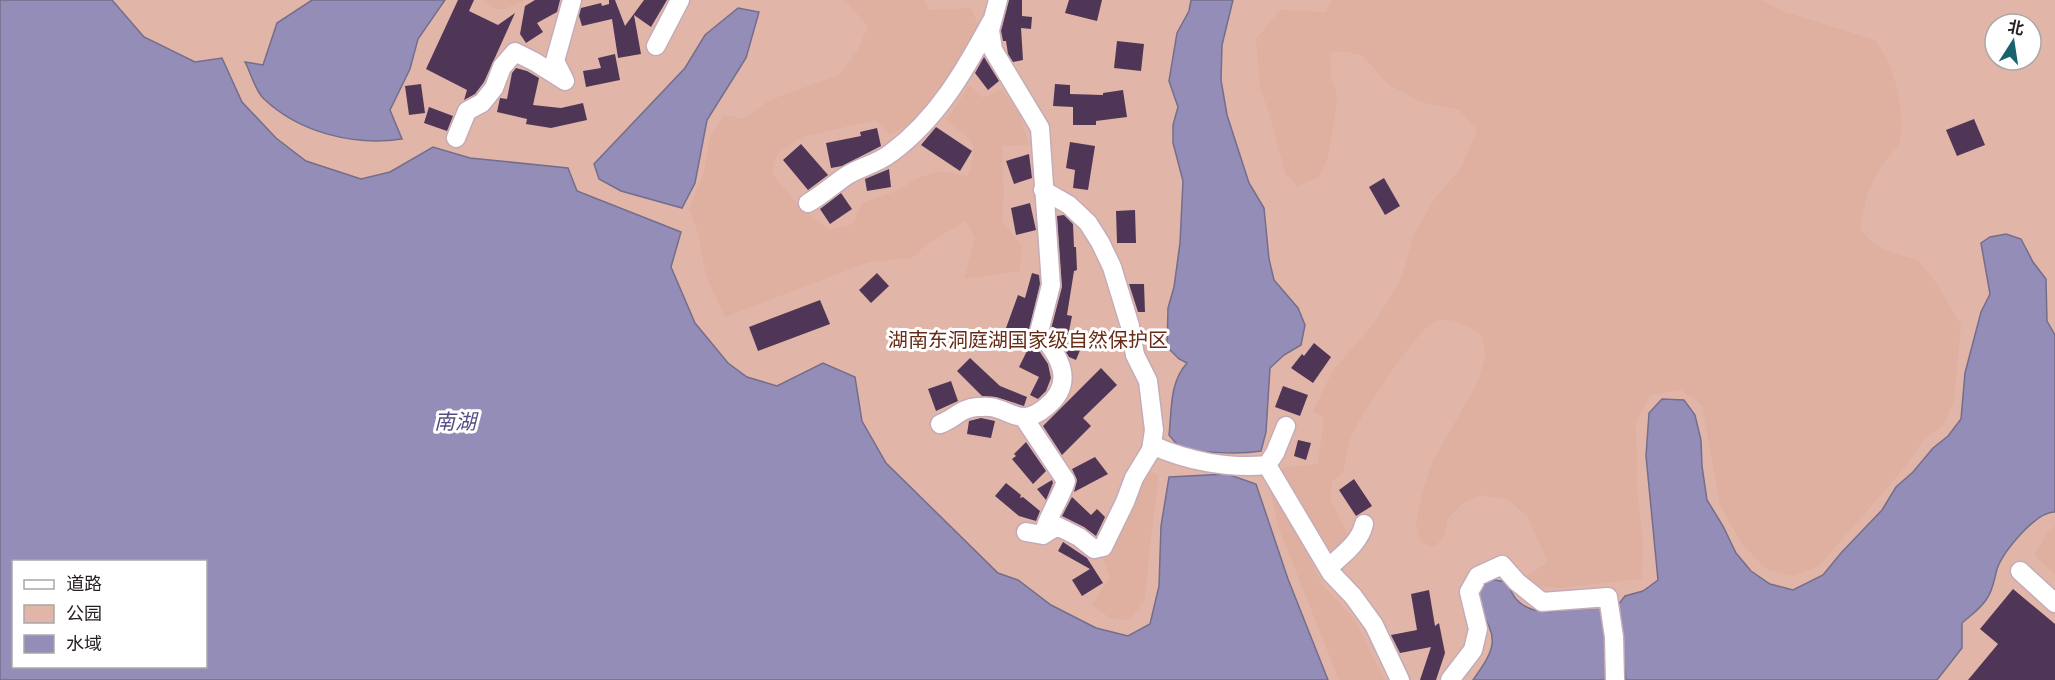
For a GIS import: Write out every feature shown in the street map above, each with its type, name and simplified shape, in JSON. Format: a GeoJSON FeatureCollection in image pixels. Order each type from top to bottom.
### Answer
{"type":"FeatureCollection","features":[{"type":"Feature","properties":{"kind":"street"},"geometry":{"type":"LineString","coordinates":[[456,138],[467,111],[482,103],[494,88],[501,67],[515,52],[565,81],[555,61],[572,0]]}},
{"type":"Feature","properties":{"kind":"street"},"geometry":{"type":"LineString","coordinates":[[656,46],[680,0]]}},
{"type":"Feature","properties":{"kind":"street"},"geometry":{"type":"LineString","coordinates":[[940,424],[951,420],[962,410],[976,407],[995,408],[1024,418],[1037,414],[1061,391],[1063,381],[1060,363],[1039,332],[1051,285],[1040,128],[993,50],[990,30],[997,8]]}},
{"type":"Feature","properties":{"kind":"street"},"geometry":{"type":"LineString","coordinates":[[808,203],[848,175],[889,155],[920,129],[939,108],[960,78],[997,8]]}},
{"type":"Feature","properties":{"kind":"street"},"geometry":{"type":"LineString","coordinates":[[1024,418],[1066,481],[1062,494],[1046,520],[1034,534],[1057,526],[1079,537],[1094,549],[1103,547],[1134,478],[1152,445],[1155,430],[1148,381],[1136,355],[1130,326],[1112,267],[1088,223],[1069,205],[1043,190]]}},
{"type":"Feature","properties":{"kind":"street"},"geometry":{"type":"LineString","coordinates":[[1267,465],[1275,453],[1286,426]]}},
{"type":"Feature","properties":{"kind":"street"},"geometry":{"type":"LineString","coordinates":[[1152,445],[1171,454],[1244,467],[1267,465]]}},
{"type":"Feature","properties":{"kind":"street"},"geometry":{"type":"LineString","coordinates":[[1267,465],[1328,568],[1353,596],[1374,625],[1400,680]]}},
{"type":"Feature","properties":{"kind":"street"},"geometry":{"type":"LineString","coordinates":[[1328,568],[1348,550],[1363,531],[1364,524]]}},
{"type":"Feature","properties":{"kind":"street"},"geometry":{"type":"LineString","coordinates":[[1450,680],[1473,650],[1478,629],[1469,592],[1478,576],[1502,565],[1517,582],[1542,602],[1608,597],[1614,637],[1615,680]]}},
{"type":"Feature","properties":{"kind":"street"},"geometry":{"type":"LineString","coordinates":[[2020,572],[2055,603]]}},
{"type":"Feature","properties":{"kind":"green space","name":"湖南东洞庭湖国家级自然保护区"},"geometry":{"type":"Polygon","coordinates":[[[0,0],[2055,0],[2055,680],[0,680],[0,0]]]}},
{"type":"Feature","properties":{"kind":"shaded area"},"geometry":{"type":"Polygon","coordinates":[[[482,0],[526,0],[505,9],[493,9],[482,0]]]}},
{"type":"Feature","properties":{"kind":"shaded area"},"geometry":{"type":"Polygon","coordinates":[[[844,0],[924,0],[929,10],[971,8],[978,25],[944,85],[915,120],[890,135],[876,120],[802,137],[777,154],[772,173],[798,204],[830,230],[853,224],[862,203],[899,190],[917,178],[940,171],[968,176],[973,156],[972,143],[946,120],[970,85],[983,98],[1001,89],[1019,113],[1029,145],[1002,146],[1004,196],[1002,221],[1022,246],[1020,271],[964,279],[975,238],[966,221],[927,244],[912,258],[869,262],[725,317],[706,276],[698,233],[689,209],[704,172],[710,136],[724,115],[743,119],[770,100],[839,75],[858,50],[868,26],[844,0]]]}},
{"type":"Feature","properties":{"kind":"shaded area"},"geometry":{"type":"Polygon","coordinates":[[[1332,0],[1761,0],[1785,12],[1875,40],[1888,60],[1898,91],[1902,121],[1899,145],[1881,166],[1867,194],[1860,229],[1873,243],[1886,251],[1918,260],[1932,277],[1961,325],[1954,400],[1944,424],[1923,441],[1904,468],[1819,566],[1794,576],[1766,569],[1742,544],[1720,505],[1702,405],[1681,390],[1650,395],[1636,422],[1637,485],[1643,542],[1642,579],[1561,588],[1541,587],[1526,577],[1548,562],[1527,516],[1507,499],[1480,495],[1462,504],[1448,518],[1445,534],[1435,547],[1420,542],[1416,523],[1432,462],[1477,384],[1486,356],[1481,335],[1464,325],[1446,320],[1434,322],[1426,328],[1376,394],[1356,427],[1351,437],[1343,473],[1332,481],[1331,501],[1348,538],[1330,551],[1281,468],[1318,464],[1324,417],[1313,411],[1332,372],[1375,322],[1401,279],[1414,234],[1435,198],[1461,168],[1477,130],[1459,110],[1421,102],[1388,84],[1363,56],[1342,51],[1330,53],[1331,77],[1337,95],[1327,160],[1318,178],[1297,186],[1285,173],[1260,88],[1256,39],[1280,10],[1326,12],[1332,0]]]}},
{"type":"Feature","properties":{"kind":"shaded area"},"geometry":{"type":"Polygon","coordinates":[[[1147,468],[1159,476],[1145,599],[1130,620],[1110,618],[1092,605],[1110,577],[1103,560],[1147,468]]]}},
{"type":"Feature","properties":{"kind":"shaded area"},"geometry":{"type":"Polygon","coordinates":[[[1269,485],[1297,532],[1322,584],[1355,620],[1385,680],[1339,680],[1278,526],[1269,485]]]}},
{"type":"Feature","properties":{"kind":"shaded area"},"geometry":{"type":"Polygon","coordinates":[[[2055,526],[2055,575],[2034,555],[2048,532],[2055,526]]]}},
{"type":"Feature","properties":{"kind":"water","name":"南湖"},"geometry":{"type":"Polygon","coordinates":[[[0,0],[112,0],[144,37],[195,62],[222,58],[242,102],[276,138],[306,161],[361,179],[390,172],[433,147],[470,158],[568,168],[577,191],[681,232],[671,267],[695,323],[728,363],[747,377],[777,386],[823,363],[855,377],[862,421],[886,463],[998,573],[1018,580],[1051,605],[1096,628],[1128,636],[1150,624],[1159,586],[1161,526],[1169,477],[1227,474],[1256,484],[1288,579],[1328,680],[0,680],[0,0]]]}},
{"type":"Feature","properties":{"kind":"water"},"geometry":{"type":"Polygon","coordinates":[[[312,0],[445,0],[418,39],[410,69],[390,110],[402,139],[365,140],[328,134],[294,121],[278,111],[258,91],[245,62],[263,65],[277,23],[312,0]]]}},
{"type":"Feature","properties":{"kind":"water"},"geometry":{"type":"Polygon","coordinates":[[[1191,0],[1233,0],[1222,45],[1221,80],[1227,115],[1249,183],[1264,208],[1269,259],[1274,280],[1298,308],[1305,325],[1301,345],[1284,355],[1270,368],[1266,432],[1261,451],[1231,453],[1196,451],[1179,446],[1169,435],[1174,388],[1187,363],[1179,359],[1167,347],[1168,308],[1174,287],[1180,243],[1183,181],[1173,143],[1173,125],[1178,107],[1169,81],[1177,33],[1189,11],[1191,0]]]}},
{"type":"Feature","properties":{"kind":"water"},"geometry":{"type":"Polygon","coordinates":[[[738,8],[759,12],[746,58],[707,120],[695,183],[682,208],[621,191],[599,179],[594,164],[685,68],[705,35],[738,8]]]}},
{"type":"Feature","properties":{"kind":"water"},"geometry":{"type":"Polygon","coordinates":[[[2006,234],[2021,239],[2033,262],[2046,279],[2047,321],[2055,335],[2055,512],[2047,513],[2030,525],[2006,553],[1997,569],[1988,597],[1962,623],[1962,648],[1937,680],[1626,680],[1618,605],[1625,596],[1643,591],[1658,580],[1646,456],[1649,413],[1662,399],[1684,400],[1695,415],[1701,440],[1707,500],[1736,553],[1751,571],[1770,584],[1793,590],[1823,575],[1882,510],[1896,487],[1913,472],[1933,448],[1948,436],[1961,419],[1965,373],[1981,312],[1990,294],[1981,243],[1990,237],[2006,234]]]}},
{"type":"Feature","properties":{"kind":"water"},"geometry":{"type":"Polygon","coordinates":[[[1489,579],[1506,582],[1516,599],[1533,610],[1553,612],[1592,603],[1602,608],[1608,633],[1606,680],[1473,680],[1486,660],[1492,643],[1489,627],[1476,606],[1480,589],[1489,579]]]}},
{"type":"Feature","properties":{"kind":"building"},"geometry":{"type":"Polygon","coordinates":[[[458,0],[474,0],[469,11],[498,25],[515,13],[484,82],[475,94],[464,100],[467,90],[426,69],[458,0]]]}},
{"type":"Feature","properties":{"kind":"building"},"geometry":{"type":"Polygon","coordinates":[[[535,0],[560,0],[557,12],[537,23],[543,32],[526,43],[520,34],[525,6],[535,0]]]}},
{"type":"Feature","properties":{"kind":"building"},"geometry":{"type":"Polygon","coordinates":[[[609,0],[615,0],[625,26],[644,0],[667,0],[651,27],[634,15],[641,54],[618,58],[612,19],[582,26],[579,16],[581,8],[601,3],[602,6],[609,4],[609,0]]]}},
{"type":"Feature","properties":{"kind":"building"},"geometry":{"type":"Polygon","coordinates":[[[1009,0],[1022,0],[1022,16],[1032,17],[1031,29],[1021,28],[1023,60],[1013,62],[1001,31],[1009,0]]]}},
{"type":"Feature","properties":{"kind":"building"},"geometry":{"type":"Polygon","coordinates":[[[1069,0],[1102,0],[1097,21],[1065,13],[1069,0]]]}},
{"type":"Feature","properties":{"kind":"building"},"geometry":{"type":"Polygon","coordinates":[[[1117,41],[1144,44],[1141,71],[1114,68],[1117,41]]]}},
{"type":"Feature","properties":{"kind":"building"},"geometry":{"type":"Polygon","coordinates":[[[615,54],[620,80],[586,87],[583,71],[601,68],[598,58],[615,54]]]}},
{"type":"Feature","properties":{"kind":"building"},"geometry":{"type":"Polygon","coordinates":[[[984,57],[999,81],[988,90],[975,73],[984,57]]]}},
{"type":"Feature","properties":{"kind":"building"},"geometry":{"type":"Polygon","coordinates":[[[516,68],[539,78],[533,105],[561,108],[583,103],[587,120],[551,128],[526,124],[527,119],[497,112],[500,98],[507,99],[512,73],[516,68]]]}},
{"type":"Feature","properties":{"kind":"building"},"geometry":{"type":"Polygon","coordinates":[[[421,84],[425,113],[409,115],[405,86],[421,84]]]}},
{"type":"Feature","properties":{"kind":"building"},"geometry":{"type":"Polygon","coordinates":[[[1055,84],[1070,85],[1070,94],[1103,95],[1103,93],[1123,90],[1127,117],[1096,121],[1096,125],[1073,125],[1073,107],[1053,106],[1055,84]]]}},
{"type":"Feature","properties":{"kind":"building"},"geometry":{"type":"Polygon","coordinates":[[[429,107],[453,116],[447,131],[424,123],[429,107]]]}},
{"type":"Feature","properties":{"kind":"building"},"geometry":{"type":"Polygon","coordinates":[[[1974,119],[1985,145],[1957,156],[1946,130],[1974,119]]]}},
{"type":"Feature","properties":{"kind":"building"},"geometry":{"type":"Polygon","coordinates":[[[936,127],[972,151],[960,171],[921,145],[936,127]]]}},
{"type":"Feature","properties":{"kind":"building"},"geometry":{"type":"Polygon","coordinates":[[[877,128],[881,146],[842,166],[831,168],[826,143],[861,136],[860,132],[877,128]]]}},
{"type":"Feature","properties":{"kind":"building"},"geometry":{"type":"Polygon","coordinates":[[[1070,142],[1095,146],[1088,190],[1073,188],[1075,170],[1066,168],[1070,142]]]}},
{"type":"Feature","properties":{"kind":"building"},"geometry":{"type":"Polygon","coordinates":[[[801,144],[828,175],[808,190],[783,160],[801,144]]]}},
{"type":"Feature","properties":{"kind":"building"},"geometry":{"type":"Polygon","coordinates":[[[1029,154],[1032,178],[1014,184],[1006,161],[1029,154]]]}},
{"type":"Feature","properties":{"kind":"building"},"geometry":{"type":"Polygon","coordinates":[[[889,169],[891,187],[867,191],[865,179],[889,169]]]}},
{"type":"Feature","properties":{"kind":"building"},"geometry":{"type":"Polygon","coordinates":[[[1384,178],[1400,206],[1385,215],[1369,187],[1384,178]]]}},
{"type":"Feature","properties":{"kind":"building"},"geometry":{"type":"Polygon","coordinates":[[[841,193],[852,209],[830,224],[820,209],[841,193]]]}},
{"type":"Feature","properties":{"kind":"building"},"geometry":{"type":"Polygon","coordinates":[[[1030,203],[1036,230],[1016,235],[1011,208],[1030,203]]]}},
{"type":"Feature","properties":{"kind":"building"},"geometry":{"type":"Polygon","coordinates":[[[1135,210],[1136,243],[1117,243],[1116,211],[1135,210]]]}},
{"type":"Feature","properties":{"kind":"building"},"geometry":{"type":"Polygon","coordinates":[[[1064,215],[1073,224],[1074,247],[1076,247],[1077,270],[1074,271],[1067,315],[1072,316],[1068,336],[1083,343],[1076,360],[1069,357],[1051,329],[1062,287],[1057,216],[1064,215]]]}},
{"type":"Feature","properties":{"kind":"building"},"geometry":{"type":"Polygon","coordinates":[[[877,273],[889,286],[871,303],[859,290],[877,273]]]}},
{"type":"Feature","properties":{"kind":"building"},"geometry":{"type":"Polygon","coordinates":[[[1032,273],[1039,275],[1040,284],[1028,334],[1048,364],[1051,378],[1046,391],[1038,399],[1030,395],[1039,377],[1019,367],[1028,349],[1002,339],[1018,295],[1025,298],[1032,273]]]}},
{"type":"Feature","properties":{"kind":"building"},"geometry":{"type":"Polygon","coordinates":[[[1129,284],[1144,284],[1145,312],[1138,312],[1129,284]]]}},
{"type":"Feature","properties":{"kind":"building"},"geometry":{"type":"Polygon","coordinates":[[[820,300],[830,324],[758,351],[749,327],[820,300]]]}},
{"type":"Feature","properties":{"kind":"building"},"geometry":{"type":"Polygon","coordinates":[[[1314,343],[1331,357],[1313,383],[1291,368],[1314,343]]]}},
{"type":"Feature","properties":{"kind":"building"},"geometry":{"type":"Polygon","coordinates":[[[970,358],[1000,386],[1027,397],[1024,406],[996,397],[982,396],[957,371],[970,358]]]}},
{"type":"Feature","properties":{"kind":"building"},"geometry":{"type":"Polygon","coordinates":[[[1101,368],[1117,385],[1083,418],[1091,426],[1062,455],[1043,426],[1101,368]]]}},
{"type":"Feature","properties":{"kind":"building"},"geometry":{"type":"Polygon","coordinates":[[[951,381],[958,401],[936,411],[928,389],[951,381]]]}},
{"type":"Feature","properties":{"kind":"building"},"geometry":{"type":"Polygon","coordinates":[[[1283,386],[1308,395],[1300,416],[1275,407],[1283,386]]]}},
{"type":"Feature","properties":{"kind":"building"},"geometry":{"type":"Polygon","coordinates":[[[981,418],[995,421],[991,438],[967,434],[969,421],[981,418]]]}},
{"type":"Feature","properties":{"kind":"building"},"geometry":{"type":"Polygon","coordinates":[[[1298,440],[1311,443],[1306,460],[1294,456],[1298,440]]]}},
{"type":"Feature","properties":{"kind":"building"},"geometry":{"type":"Polygon","coordinates":[[[1026,442],[1046,471],[1033,484],[1012,459],[1026,442]]]}},
{"type":"Feature","properties":{"kind":"building"},"geometry":{"type":"Polygon","coordinates":[[[1095,457],[1108,474],[1074,492],[1077,480],[1072,469],[1095,457]]]}},
{"type":"Feature","properties":{"kind":"building"},"geometry":{"type":"Polygon","coordinates":[[[1354,479],[1372,506],[1356,516],[1339,490],[1354,479]]]}},
{"type":"Feature","properties":{"kind":"building"},"geometry":{"type":"Polygon","coordinates":[[[1052,480],[1053,483],[1046,500],[1037,489],[1052,480]]]}},
{"type":"Feature","properties":{"kind":"building"},"geometry":{"type":"Polygon","coordinates":[[[1006,483],[1021,495],[1020,498],[1023,497],[1040,511],[1036,521],[1019,516],[995,496],[1006,483]]]}},
{"type":"Feature","properties":{"kind":"building"},"geometry":{"type":"Polygon","coordinates":[[[1072,497],[1091,515],[1097,509],[1105,517],[1096,536],[1062,516],[1072,497]]]}},
{"type":"Feature","properties":{"kind":"building"},"geometry":{"type":"Polygon","coordinates":[[[1063,542],[1087,558],[1103,583],[1082,596],[1072,580],[1090,569],[1058,551],[1063,542]]]}},
{"type":"Feature","properties":{"kind":"building"},"geometry":{"type":"Polygon","coordinates":[[[2013,589],[2055,624],[2055,680],[1968,680],[1998,644],[1980,629],[2013,589]]]}},
{"type":"Feature","properties":{"kind":"building"},"geometry":{"type":"Polygon","coordinates":[[[1429,590],[1435,626],[1439,623],[1445,653],[1436,680],[1420,680],[1431,647],[1400,653],[1391,635],[1417,630],[1411,594],[1429,590]]]}}]}
